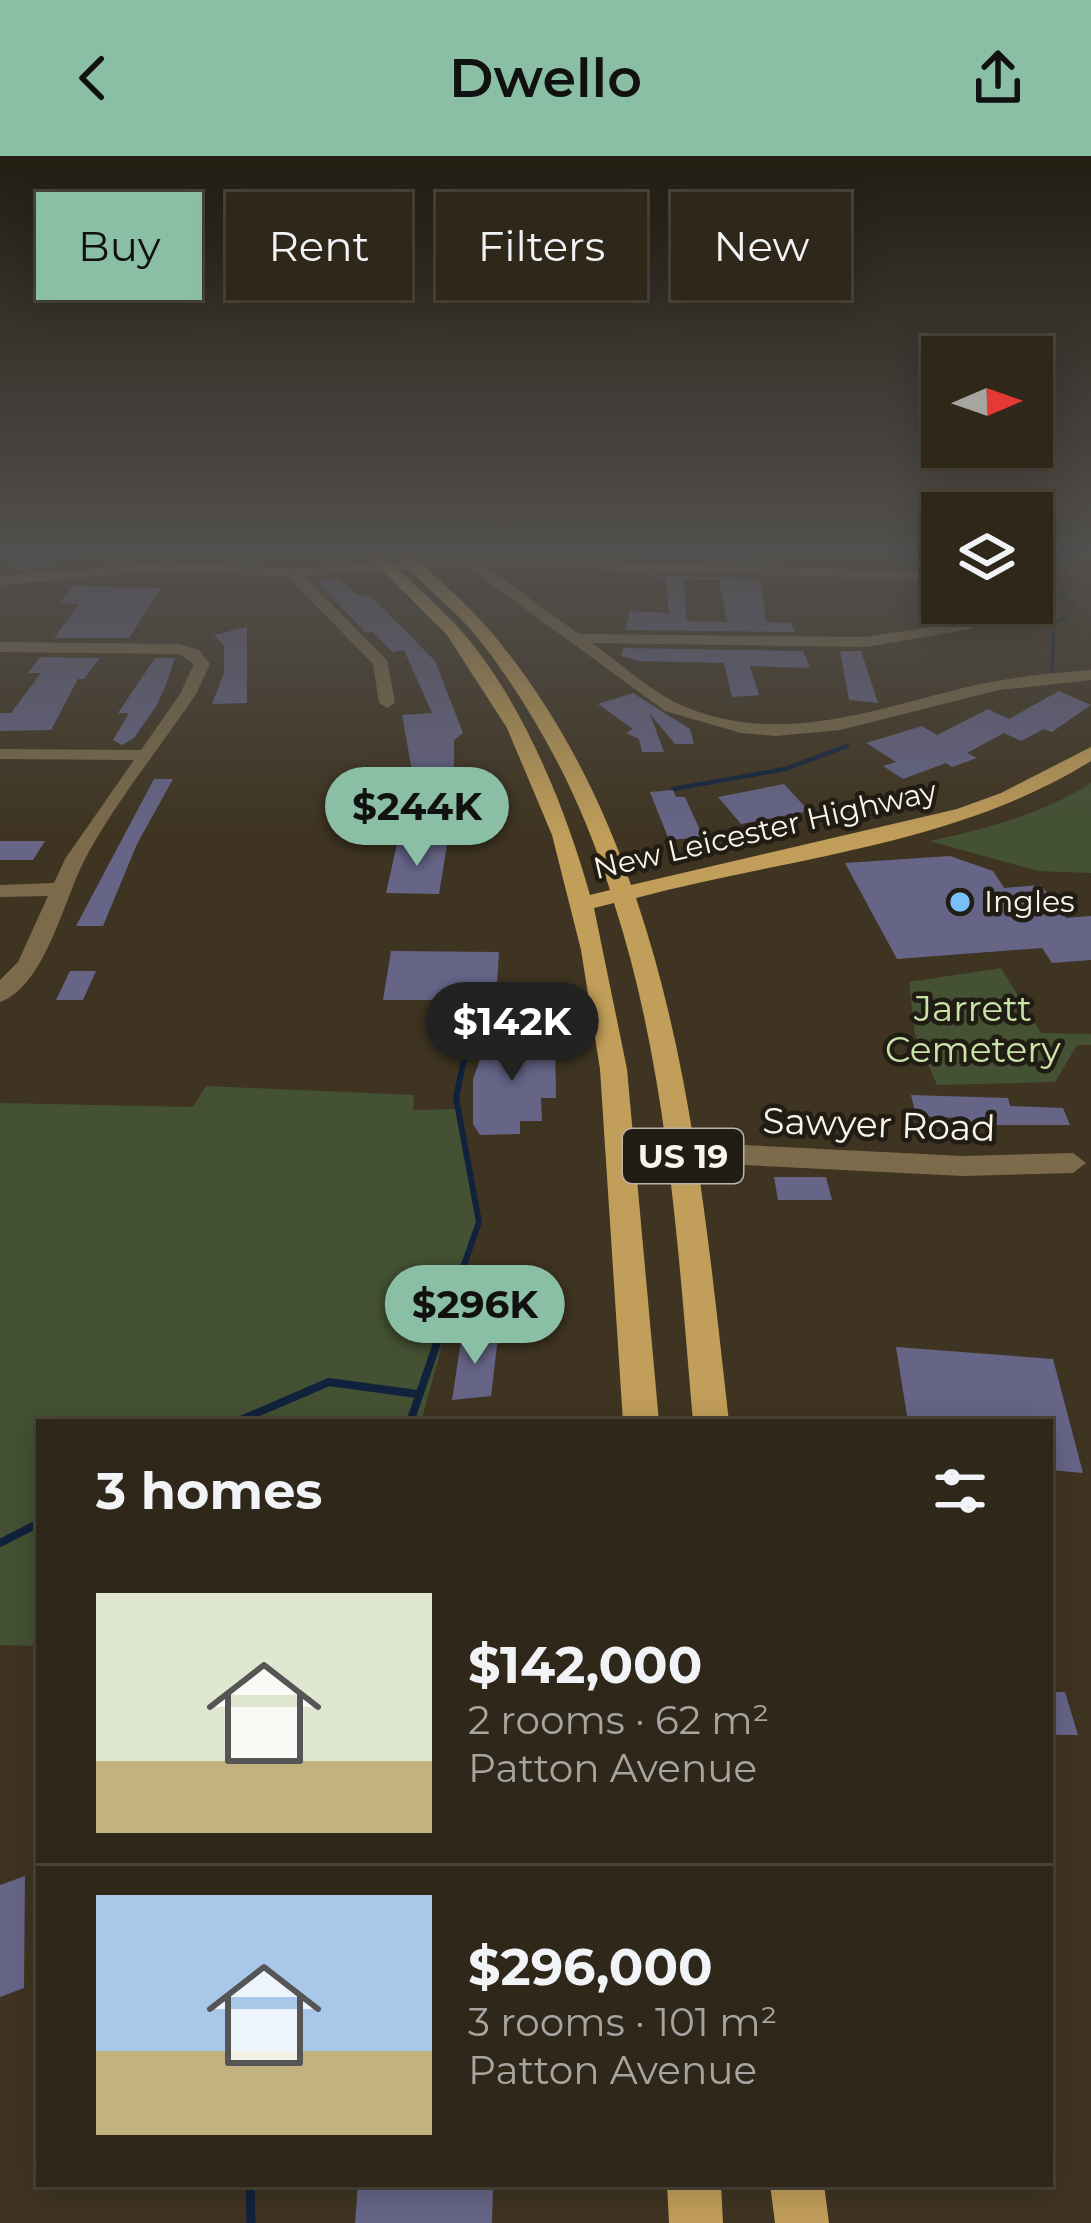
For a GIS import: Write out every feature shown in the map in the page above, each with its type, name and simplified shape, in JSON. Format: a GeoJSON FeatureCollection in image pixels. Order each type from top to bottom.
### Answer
{"type":"FeatureCollection","features":[{"type":"Feature","properties":{"kind":"main road","name":"US 19"},"geometry":{"type":"LineString","coordinates":[[461,645],[542,778],[582,904],[608,1015],[640,1419]]}},
{"type":"Feature","properties":{"kind":"main road","name":"US 19"},"geometry":{"type":"LineString","coordinates":[[492,645],[545,716],[599,819],[627,894],[655,997],[682,1152],[711,1419]]}},
{"type":"Feature","properties":{"kind":"main road","name":"New Leicester Highway"},"geometry":{"type":"LineString","coordinates":[[582,904],[730,866],[947,820],[1065,771],[1091,753]]}},
{"type":"Feature","properties":{"kind":"main road"},"geometry":{"type":"LineString","coordinates":[[694,2187],[696,2223]]}},
{"type":"Feature","properties":{"kind":"main road"},"geometry":{"type":"LineString","coordinates":[[797,2187],[802,2223]]}},
{"type":"Feature","properties":{"kind":"street"},"geometry":{"type":"LineString","coordinates":[[363,645],[380,663],[387,703]]}},
{"type":"Feature","properties":{"kind":"street"},"geometry":{"type":"LineString","coordinates":[[587,645],[671,707],[701,721],[745,730],[801,733],[853,725],[1025,679],[1091,675]]}},
{"type":"Feature","properties":{"kind":"street"},"geometry":{"type":"LineString","coordinates":[[0,647],[194,653],[202,664],[188,694],[75,859],[28,965],[0,994]]}},
{"type":"Feature","properties":{"kind":"street"},"geometry":{"type":"LineString","coordinates":[[0,754],[146,754]]}},
{"type":"Feature","properties":{"kind":"street"},"geometry":{"type":"LineString","coordinates":[[0,891],[62,889]]}},
{"type":"Feature","properties":{"kind":"street","name":"Sawyer Road"},"geometry":{"type":"LineString","coordinates":[[682,1152],[963,1166],[1073,1162]]}},
{"type":"Feature","properties":{"kind":"green space"},"geometry":{"type":"Polygon","coordinates":[[[1091,783],[1091,873],[1038,871],[930,841],[1033,812],[1091,783]]]}},
{"type":"Feature","properties":{"kind":"green space","name":"Jarrett Cemetery"},"geometry":{"type":"Polygon","coordinates":[[[1001,968],[1041,1033],[1091,1034],[1091,1045],[1077,1045],[1055,1082],[937,1085],[915,1034],[909,982],[1001,968]]]}},
{"type":"Feature","properties":{"kind":"green space"},"geometry":{"type":"Polygon","coordinates":[[[206,1086],[414,1095],[413,1110],[458,1109],[479,1211],[422,1419],[36,1419],[36,1646],[0,1645],[0,1103],[193,1107],[206,1086]]]}},
{"type":"Feature","properties":{"kind":"building"},"geometry":{"type":"Polygon","coordinates":[[[247,645],[247,703],[212,704],[224,673],[224,646],[247,645]]]}},
{"type":"Feature","properties":{"kind":"building"},"geometry":{"type":"Polygon","coordinates":[[[386,645],[420,645],[435,661],[463,733],[454,740],[454,808],[399,809],[401,772],[412,771],[402,715],[432,713],[404,650],[392,652],[386,645]]]}},
{"type":"Feature","properties":{"kind":"building"},"geometry":{"type":"Polygon","coordinates":[[[623,648],[803,651],[810,668],[750,666],[759,695],[732,697],[724,663],[639,661],[621,656],[623,648]]]}},
{"type":"Feature","properties":{"kind":"building"},"geometry":{"type":"Polygon","coordinates":[[[840,651],[861,651],[878,703],[849,700],[840,651]]]}},
{"type":"Feature","properties":{"kind":"building"},"geometry":{"type":"Polygon","coordinates":[[[40,657],[100,658],[84,679],[78,679],[51,730],[0,731],[0,713],[11,713],[41,673],[28,673],[40,657]]]}},
{"type":"Feature","properties":{"kind":"building"},"geometry":{"type":"Polygon","coordinates":[[[155,658],[175,658],[157,705],[134,738],[122,745],[113,740],[129,713],[118,713],[155,658]]]}},
{"type":"Feature","properties":{"kind":"building"},"geometry":{"type":"Polygon","coordinates":[[[1059,691],[1091,705],[1052,732],[1044,729],[1021,741],[1004,733],[967,753],[977,758],[952,767],[946,763],[903,779],[883,766],[896,762],[866,743],[922,726],[937,735],[988,709],[1009,719],[1059,691]]]}},
{"type":"Feature","properties":{"kind":"building"},"geometry":{"type":"Polygon","coordinates":[[[633,693],[690,729],[694,744],[675,744],[650,714],[664,752],[642,752],[639,739],[626,733],[633,729],[598,704],[633,693]]]}},
{"type":"Feature","properties":{"kind":"building"},"geometry":{"type":"Polygon","coordinates":[[[154,779],[173,779],[137,844],[103,926],[76,926],[154,779]]]}},
{"type":"Feature","properties":{"kind":"building"},"geometry":{"type":"Polygon","coordinates":[[[784,784],[809,811],[741,824],[718,797],[784,784]]]}},
{"type":"Feature","properties":{"kind":"building"},"geometry":{"type":"Polygon","coordinates":[[[673,790],[676,797],[685,797],[703,837],[669,840],[650,792],[673,790]]]}},
{"type":"Feature","properties":{"kind":"building"},"geometry":{"type":"Polygon","coordinates":[[[0,841],[45,841],[33,860],[0,860],[0,841]]]}},
{"type":"Feature","properties":{"kind":"building"},"geometry":{"type":"Polygon","coordinates":[[[397,844],[447,845],[439,894],[386,893],[397,844]]]}},
{"type":"Feature","properties":{"kind":"building","name":"Ingles"},"geometry":{"type":"Polygon","coordinates":[[[950,856],[993,871],[1004,888],[1041,885],[1066,918],[1091,916],[1091,960],[1052,963],[1042,948],[897,959],[845,863],[950,856]]]}},
{"type":"Feature","properties":{"kind":"building"},"geometry":{"type":"Polygon","coordinates":[[[391,951],[499,952],[496,1000],[383,1000],[391,951]]]}},
{"type":"Feature","properties":{"kind":"building"},"geometry":{"type":"Polygon","coordinates":[[[70,971],[96,971],[83,1000],[56,1000],[70,971]]]}},
{"type":"Feature","properties":{"kind":"building"},"geometry":{"type":"Polygon","coordinates":[[[488,1037],[555,1042],[556,1098],[541,1098],[542,1121],[520,1121],[520,1134],[480,1135],[473,1124],[473,1079],[488,1037]]]}},
{"type":"Feature","properties":{"kind":"building"},"geometry":{"type":"Polygon","coordinates":[[[911,1095],[1008,1098],[1010,1106],[1063,1108],[1070,1125],[957,1125],[956,1118],[916,1116],[911,1095]]]}},
{"type":"Feature","properties":{"kind":"building"},"geometry":{"type":"Polygon","coordinates":[[[774,1177],[826,1177],[832,1200],[778,1200],[774,1177]]]}},
{"type":"Feature","properties":{"kind":"building"},"geometry":{"type":"Polygon","coordinates":[[[462,1334],[498,1337],[491,1396],[452,1400],[462,1334]]]}},
{"type":"Feature","properties":{"kind":"building"},"geometry":{"type":"Polygon","coordinates":[[[896,1347],[1053,1359],[1083,1473],[1053,1470],[1053,1419],[908,1419],[896,1347]]]}},
{"type":"Feature","properties":{"kind":"building"},"geometry":{"type":"Polygon","coordinates":[[[1053,1692],[1065,1692],[1078,1735],[1053,1735],[1053,1692]]]}},
{"type":"Feature","properties":{"kind":"building"},"geometry":{"type":"Polygon","coordinates":[[[25,1876],[24,1988],[0,1997],[0,1885],[25,1876]]]}},
{"type":"Feature","properties":{"kind":"building"},"geometry":{"type":"Polygon","coordinates":[[[358,2187],[493,2187],[492,2223],[355,2223],[358,2187]]]}},
{"type":"Feature","properties":{"kind":"waterway"},"geometry":{"type":"LineString","coordinates":[[1052,672],[1053,645]]}},
{"type":"Feature","properties":{"kind":"waterway"},"geometry":{"type":"LineString","coordinates":[[673,789],[785,769],[847,746]]}},
{"type":"Feature","properties":{"kind":"waterway"},"geometry":{"type":"LineString","coordinates":[[457,1285],[479,1222],[456,1098],[471,1026]]}},
{"type":"Feature","properties":{"kind":"waterway"},"geometry":{"type":"LineString","coordinates":[[411,1419],[458,1282]]}},
{"type":"Feature","properties":{"kind":"waterway"},"geometry":{"type":"LineString","coordinates":[[243,1419],[329,1382],[417,1394]]}},
{"type":"Feature","properties":{"kind":"waterway"},"geometry":{"type":"LineString","coordinates":[[0,1543],[36,1525]]}},
{"type":"Feature","properties":{"kind":"waterway"},"geometry":{"type":"LineString","coordinates":[[250,2187],[251,2223]]}},
{"type":"Feature","properties":{"kind":"place","name":"Ingles"},"geometry":{"type":"Point","coordinates":[960,902]}}]}
